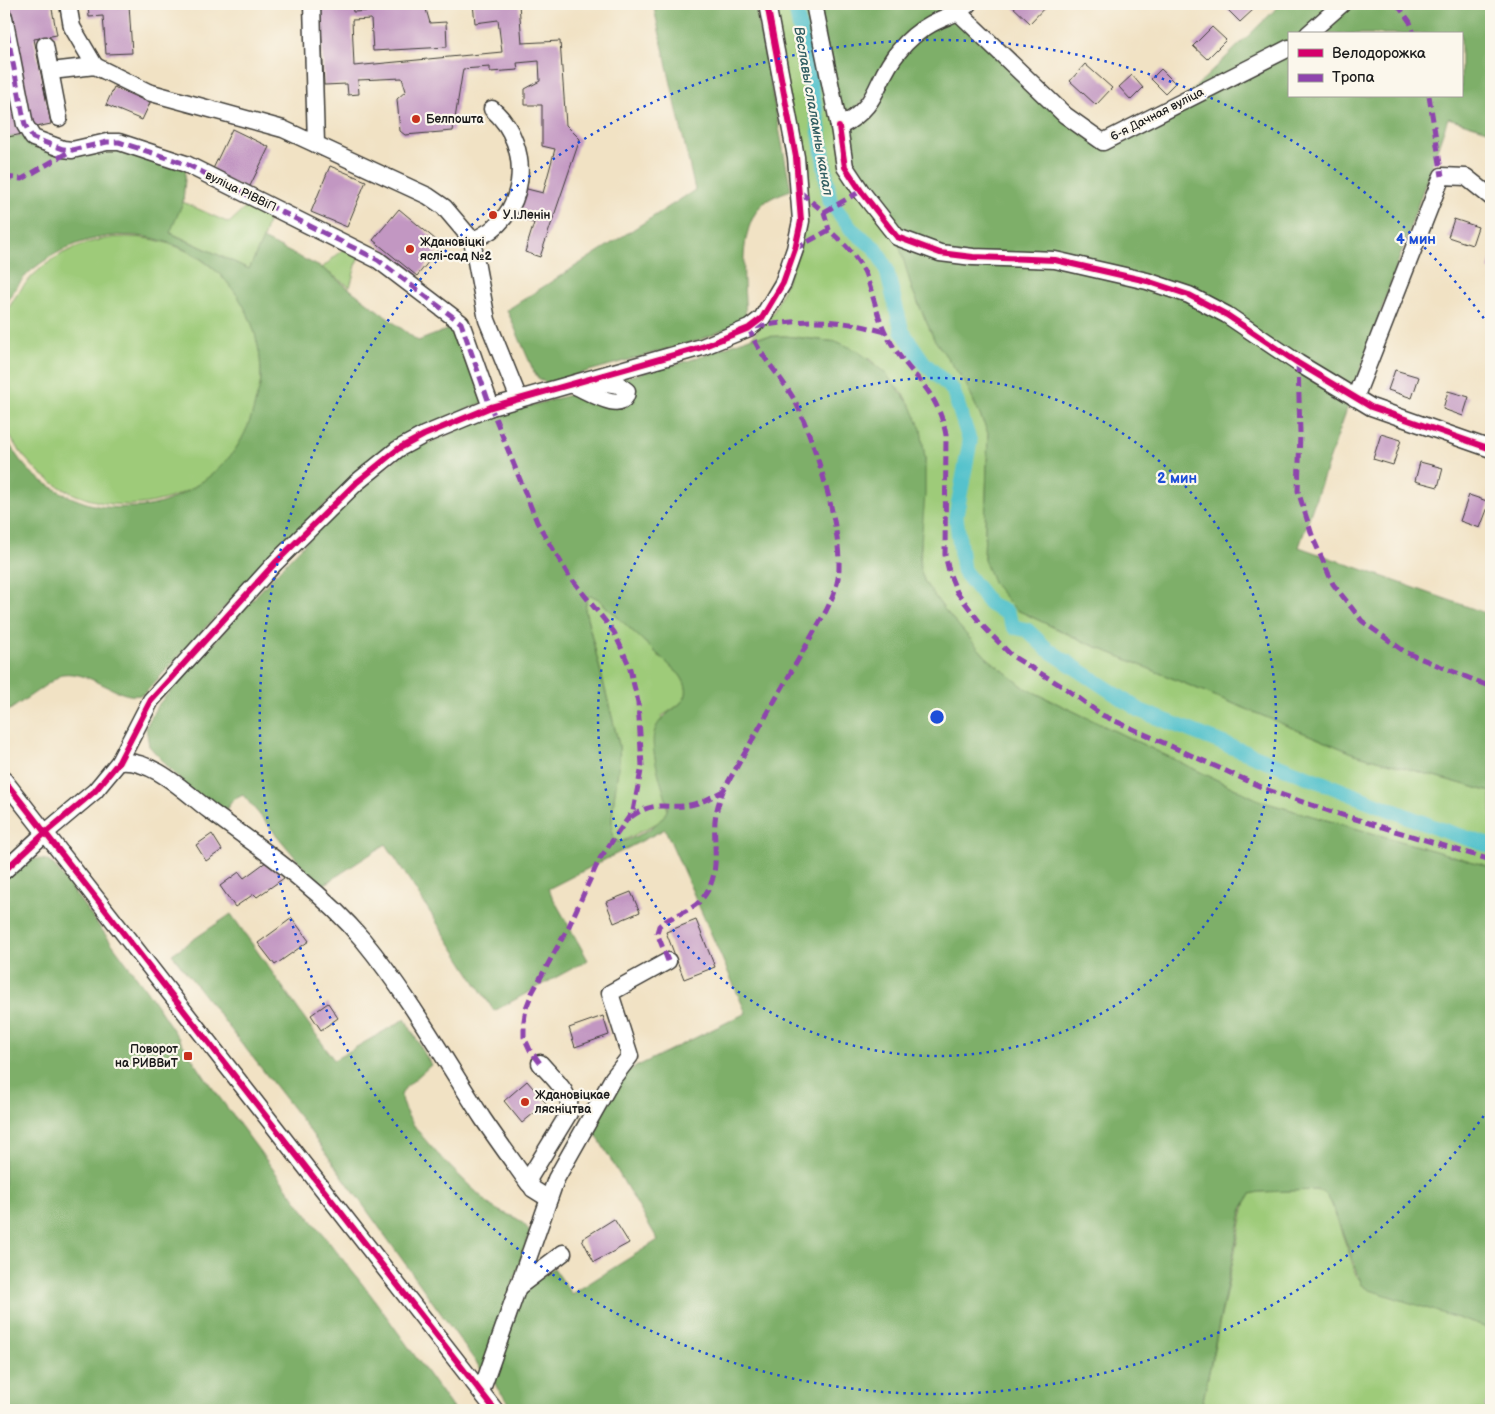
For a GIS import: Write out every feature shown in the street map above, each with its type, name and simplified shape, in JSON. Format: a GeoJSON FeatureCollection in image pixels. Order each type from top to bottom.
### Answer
{"type":"FeatureCollection","features":[{"type":"Feature","properties":{"kind":"street"},"geometry":{"type":"LineString","coordinates":[[68,4],[72,27],[95,66]]}},
{"type":"Feature","properties":{"kind":"street"},"geometry":{"type":"LineString","coordinates":[[312,4],[316,144]]}},
{"type":"Feature","properties":{"kind":"street"},"geometry":{"type":"LineString","coordinates":[[4,872],[45,833],[95,791],[119,762],[151,700],[275,564],[356,483],[398,449],[424,435],[491,407],[702,348],[749,328],[762,318],[783,283],[795,249],[801,221],[796,157],[766,4]]}},
{"type":"Feature","properties":{"kind":"street"},"geometry":{"type":"LineString","coordinates":[[814,4],[839,127],[845,167],[861,191],[898,237],[940,253],[973,257],[1055,260],[1147,281],[1190,295],[1226,315],[1371,407],[1491,449]]}},
{"type":"Feature","properties":{"kind":"street"},"geometry":{"type":"LineString","coordinates":[[1310,32],[1342,4]]}},
{"type":"Feature","properties":{"kind":"street"},"geometry":{"type":"LineString","coordinates":[[839,127],[854,119],[869,105],[898,52],[932,24],[963,8]]}},
{"type":"Feature","properties":{"kind":"street","name":"6-я Дачная вуліца"},"geometry":{"type":"LineString","coordinates":[[963,8],[1065,115],[1103,142],[1288,49]]}},
{"type":"Feature","properties":{"kind":"street","name":"вуліца РІВВіП"},"geometry":{"type":"LineString","coordinates":[[4,16],[25,125],[33,138],[50,146],[72,150],[107,142],[128,144],[195,169],[378,260],[461,323],[491,407]]}},
{"type":"Feature","properties":{"kind":"street"},"geometry":{"type":"LineString","coordinates":[[45,45],[59,118]]}},
{"type":"Feature","properties":{"kind":"street"},"geometry":{"type":"LineString","coordinates":[[51,71],[95,66],[148,92],[283,130],[428,196],[444,207],[472,240],[487,320],[519,399]]}},
{"type":"Feature","properties":{"kind":"street"},"geometry":{"type":"LineString","coordinates":[[472,240],[493,231],[502,222],[516,198],[520,181],[515,146],[503,118],[492,110]]}},
{"type":"Feature","properties":{"kind":"street"},"geometry":{"type":"LineString","coordinates":[[1355,398],[1442,176],[1466,177],[1491,197]]}},
{"type":"Feature","properties":{"kind":"street"},"geometry":{"type":"LineString","coordinates":[[119,762],[130,760],[149,768],[251,840],[327,904],[362,939],[407,1000],[483,1119],[529,1184],[549,1198]]}},
{"type":"Feature","properties":{"kind":"street"},"geometry":{"type":"LineString","coordinates":[[4,780],[250,1098],[403,1289],[494,1410]]}},
{"type":"Feature","properties":{"kind":"street"},"geometry":{"type":"LineString","coordinates":[[481,1392],[556,1179],[613,1078],[630,1056],[610,993],[668,960]]}},
{"type":"Feature","properties":{"kind":"street"},"geometry":{"type":"LineString","coordinates":[[529,1184],[530,1176],[570,1113],[571,1106],[566,1094],[540,1063]]}},
{"type":"Feature","properties":{"kind":"street"},"geometry":{"type":"LineString","coordinates":[[517,1288],[563,1254]]}},
{"type":"Feature","properties":{"kind":"green space"},"geometry":{"type":"Polygon","coordinates":[[[653,4],[755,4],[791,190],[765,202],[751,221],[747,234],[744,263],[746,320],[700,340],[546,383],[538,378],[534,372],[507,310],[695,190],[653,4]]]}},
{"type":"Feature","properties":{"kind":"green space"},"geometry":{"type":"Polygon","coordinates":[[[773,4],[811,4],[900,244],[912,289],[934,339],[966,384],[988,433],[984,559],[1015,609],[1087,643],[1355,754],[1491,792],[1491,867],[1263,802],[1025,688],[986,657],[944,609],[925,583],[920,569],[925,458],[911,406],[899,389],[871,360],[838,342],[785,336],[752,337],[774,311],[800,250],[773,4]]]}},
{"type":"Feature","properties":{"kind":"green space"},"geometry":{"type":"Polygon","coordinates":[[[815,4],[954,4],[959,13],[1103,142],[1178,104],[1281,4],[1491,4],[1491,131],[1448,118],[1299,547],[1491,615],[1491,792],[1355,754],[1087,643],[1015,609],[994,584],[984,560],[988,433],[966,384],[934,339],[912,289],[897,237],[861,191],[840,128],[931,23],[840,125],[815,4]]]}},
{"type":"Feature","properties":{"kind":"green space"},"geometry":{"type":"Polygon","coordinates":[[[22,135],[32,140],[109,144],[186,168],[183,202],[170,233],[249,269],[263,239],[322,268],[418,341],[457,326],[485,402],[424,426],[398,439],[372,460],[279,548],[144,694],[135,696],[125,694],[85,677],[62,674],[4,714],[4,436],[17,456],[33,474],[62,493],[105,507],[139,507],[159,504],[195,486],[211,475],[227,460],[249,424],[260,387],[261,377],[255,334],[239,297],[214,269],[182,248],[146,237],[108,237],[69,247],[32,270],[20,282],[4,305],[4,138],[22,135]]]}},
{"type":"Feature","properties":{"kind":"green space"},"geometry":{"type":"Polygon","coordinates":[[[253,201],[271,211],[263,239],[249,269],[169,232],[183,202],[229,223],[253,201]]]}},
{"type":"Feature","properties":{"kind":"green space"},"geometry":{"type":"Polygon","coordinates":[[[140,237],[153,239],[166,242],[202,259],[222,276],[239,296],[256,332],[261,358],[261,384],[256,410],[239,446],[222,466],[202,483],[166,500],[153,503],[114,505],[101,503],[88,500],[52,483],[32,466],[15,446],[-1,412],[-1,330],[15,296],[32,276],[52,259],[88,242],[101,239],[140,237]]]}},
{"type":"Feature","properties":{"kind":"green space"},"geometry":{"type":"Polygon","coordinates":[[[346,247],[359,255],[350,287],[322,268],[346,247]]]}},
{"type":"Feature","properties":{"kind":"green space"},"geometry":{"type":"Polygon","coordinates":[[[785,336],[838,342],[858,351],[885,373],[911,406],[921,429],[925,458],[925,494],[920,569],[925,583],[944,609],[986,657],[1025,688],[1263,802],[1491,867],[1491,1329],[1370,1290],[1362,1285],[1332,1204],[1324,1192],[1319,1190],[1259,1192],[1251,1194],[1243,1207],[1201,1410],[515,1410],[497,1388],[493,1378],[523,1290],[554,1268],[572,1294],[658,1240],[588,1121],[613,1078],[746,1013],[665,829],[548,889],[588,960],[494,1011],[386,844],[320,887],[243,795],[233,800],[218,821],[149,746],[146,727],[157,706],[281,568],[360,487],[405,453],[489,417],[577,393],[624,408],[632,400],[615,380],[688,361],[752,337],[785,336]],[[587,597],[585,610],[619,745],[612,834],[615,841],[621,842],[649,829],[666,812],[668,806],[657,768],[653,737],[660,722],[679,705],[686,693],[685,685],[680,675],[597,598],[587,597]]]}},
{"type":"Feature","properties":{"kind":"green space"},"geometry":{"type":"Polygon","coordinates":[[[587,597],[597,598],[680,675],[686,689],[684,700],[662,716],[667,813],[659,822],[621,842],[615,841],[612,834],[619,745],[585,609],[587,597]]]}},
{"type":"Feature","properties":{"kind":"green space"},"geometry":{"type":"Polygon","coordinates":[[[27,860],[46,860],[54,865],[147,991],[208,1082],[302,1208],[371,1295],[454,1410],[4,1410],[4,877],[27,860]]]}},
{"type":"Feature","properties":{"kind":"green space"},"geometry":{"type":"Polygon","coordinates":[[[231,914],[334,1060],[405,1019],[431,1065],[405,1088],[401,1095],[404,1108],[412,1122],[437,1154],[491,1206],[517,1219],[530,1232],[483,1372],[307,1127],[172,954],[231,914]]]}},
{"type":"Feature","properties":{"kind":"green space"},"geometry":{"type":"Polygon","coordinates":[[[1313,1190],[1324,1192],[1329,1197],[1357,1276],[1365,1287],[1491,1329],[1491,1410],[1201,1410],[1246,1200],[1251,1194],[1259,1192],[1313,1190]]]}},
{"type":"Feature","properties":{"kind":"building"},"geometry":{"type":"Polygon","coordinates":[[[7,4],[51,4],[57,35],[34,39],[51,124],[31,128],[7,4]]]}},
{"type":"Feature","properties":{"kind":"building"},"geometry":{"type":"Polygon","coordinates":[[[88,4],[129,4],[132,53],[106,54],[103,16],[89,17],[88,4]]]}},
{"type":"Feature","properties":{"kind":"building"},"geometry":{"type":"Polygon","coordinates":[[[320,4],[352,4],[353,12],[369,11],[369,4],[422,4],[425,6],[430,23],[446,22],[447,47],[373,51],[371,19],[352,20],[354,66],[502,52],[498,20],[475,23],[473,4],[519,4],[522,43],[560,41],[566,125],[580,139],[540,257],[525,252],[534,223],[514,217],[523,188],[543,193],[555,149],[542,146],[542,105],[525,105],[525,89],[540,81],[539,61],[517,63],[518,70],[490,72],[490,67],[463,69],[453,131],[405,135],[400,131],[397,99],[406,91],[402,78],[358,80],[359,94],[348,95],[347,84],[324,85],[320,4]]]}},
{"type":"Feature","properties":{"kind":"building"},"geometry":{"type":"Polygon","coordinates":[[[1010,4],[1048,4],[1030,23],[1010,4]]]}},
{"type":"Feature","properties":{"kind":"building"},"geometry":{"type":"Polygon","coordinates":[[[1228,4],[1249,4],[1254,9],[1240,22],[1225,7],[1228,4]]]}},
{"type":"Feature","properties":{"kind":"building"},"geometry":{"type":"Polygon","coordinates":[[[1212,27],[1226,40],[1207,59],[1193,46],[1212,27]]]}},
{"type":"Feature","properties":{"kind":"building"},"geometry":{"type":"Polygon","coordinates":[[[4,49],[22,134],[4,138],[4,49]]]}},
{"type":"Feature","properties":{"kind":"building"},"geometry":{"type":"Polygon","coordinates":[[[1085,64],[1112,88],[1096,105],[1070,81],[1085,64]]]}},
{"type":"Feature","properties":{"kind":"building"},"geometry":{"type":"Polygon","coordinates":[[[1161,69],[1175,83],[1165,93],[1151,79],[1161,69]]]}},
{"type":"Feature","properties":{"kind":"building"},"geometry":{"type":"Polygon","coordinates":[[[1132,75],[1143,88],[1131,100],[1119,87],[1132,75]]]}},
{"type":"Feature","properties":{"kind":"building"},"geometry":{"type":"Polygon","coordinates":[[[114,87],[150,103],[142,120],[106,105],[114,87]]]}},
{"type":"Feature","properties":{"kind":"building"},"geometry":{"type":"Polygon","coordinates":[[[232,129],[269,147],[248,190],[211,173],[232,129]]]}},
{"type":"Feature","properties":{"kind":"building"},"geometry":{"type":"Polygon","coordinates":[[[330,166],[366,181],[347,227],[311,212],[330,166]]]}},
{"type":"Feature","properties":{"kind":"building"},"geometry":{"type":"Polygon","coordinates":[[[399,209],[442,245],[417,276],[373,240],[399,209]]]}},
{"type":"Feature","properties":{"kind":"building"},"geometry":{"type":"Polygon","coordinates":[[[1454,219],[1478,227],[1472,245],[1448,237],[1454,219]]]}},
{"type":"Feature","properties":{"kind":"building"},"geometry":{"type":"Polygon","coordinates":[[[1491,258],[1491,270],[1488,269],[1491,258]]]}},
{"type":"Feature","properties":{"kind":"building"},"geometry":{"type":"Polygon","coordinates":[[[1395,370],[1419,377],[1412,398],[1388,390],[1395,370]]]}},
{"type":"Feature","properties":{"kind":"building"},"geometry":{"type":"Polygon","coordinates":[[[1448,391],[1469,397],[1463,416],[1443,409],[1448,391]]]}},
{"type":"Feature","properties":{"kind":"building"},"geometry":{"type":"Polygon","coordinates":[[[1381,434],[1401,440],[1393,465],[1373,459],[1381,434]]]}},
{"type":"Feature","properties":{"kind":"building"},"geometry":{"type":"Polygon","coordinates":[[[1420,462],[1443,468],[1438,487],[1415,481],[1420,462]]]}},
{"type":"Feature","properties":{"kind":"building"},"geometry":{"type":"Polygon","coordinates":[[[1469,495],[1490,502],[1480,528],[1460,521],[1469,495]]]}},
{"type":"Feature","properties":{"kind":"building"},"geometry":{"type":"Polygon","coordinates":[[[212,834],[222,850],[206,861],[196,845],[212,834]]]}},
{"type":"Feature","properties":{"kind":"building"},"geometry":{"type":"Polygon","coordinates":[[[270,859],[284,878],[257,897],[254,894],[235,907],[220,886],[239,872],[244,878],[270,859]]]}},
{"type":"Feature","properties":{"kind":"building"},"geometry":{"type":"Polygon","coordinates":[[[631,892],[640,912],[614,923],[606,902],[631,892]]]}},
{"type":"Feature","properties":{"kind":"building"},"geometry":{"type":"Polygon","coordinates":[[[292,918],[309,941],[275,965],[258,943],[292,918]]]}},
{"type":"Feature","properties":{"kind":"building"},"geometry":{"type":"Polygon","coordinates":[[[696,920],[715,967],[684,979],[666,932],[696,920]]]}},
{"type":"Feature","properties":{"kind":"building"},"geometry":{"type":"Polygon","coordinates":[[[328,1003],[338,1018],[321,1030],[311,1015],[328,1003]]]}},
{"type":"Feature","properties":{"kind":"building"},"geometry":{"type":"Polygon","coordinates":[[[603,1016],[609,1035],[575,1047],[569,1028],[603,1016]]]}},
{"type":"Feature","properties":{"kind":"building","name":"Ждановіцкае лясніцтва"},"geometry":{"type":"Polygon","coordinates":[[[527,1081],[546,1103],[522,1123],[504,1101],[527,1081]]]}},
{"type":"Feature","properties":{"kind":"building"},"geometry":{"type":"Polygon","coordinates":[[[614,1219],[629,1243],[594,1262],[582,1239],[614,1219]]]}},
{"type":"Feature","properties":{"kind":"building"},"geometry":{"type":"Polygon","coordinates":[[[1491,1398],[1491,1410],[1489,1410],[1484,1406],[1491,1398]]]}},
{"type":"Feature","properties":{"kind":"waterway","name":"Веславы слаламны канал"},"geometry":{"type":"LineString","coordinates":[[795,4],[818,122],[830,201],[851,229],[876,249],[886,268],[902,331],[924,363],[953,390],[970,442],[956,516],[963,570],[990,604],[1007,613],[1014,627],[1027,630],[1047,649],[1141,711],[1439,829],[1491,846]]}},
{"type":"Feature","properties":{"kind":"marked path"},"geometry":{"type":"LineString","coordinates":[[1397,4],[1410,22],[1413,32]]}},
{"type":"Feature","properties":{"kind":"marked path"},"geometry":{"type":"LineString","coordinates":[[4,17],[25,125],[33,138],[63,149],[72,150],[107,142],[119,142],[186,164],[378,260],[461,323],[488,400],[537,522],[569,576],[614,632],[629,665],[638,702],[642,766],[633,811],[599,860],[569,926],[532,993],[526,1008],[524,1037],[530,1050],[540,1063]]}},
{"type":"Feature","properties":{"kind":"marked path"},"geometry":{"type":"LineString","coordinates":[[1429,98],[1442,176]]}},
{"type":"Feature","properties":{"kind":"marked path"},"geometry":{"type":"LineString","coordinates":[[4,177],[22,179],[72,150]]}},
{"type":"Feature","properties":{"kind":"marked path"},"geometry":{"type":"LineString","coordinates":[[824,212],[861,191]]}},
{"type":"Feature","properties":{"kind":"marked path"},"geometry":{"type":"LineString","coordinates":[[800,192],[824,212],[829,230]]}},
{"type":"Feature","properties":{"kind":"marked path"},"geometry":{"type":"LineString","coordinates":[[795,249],[829,230],[849,250],[865,273],[882,325],[890,341],[906,365],[930,394],[936,405],[946,435],[945,555],[950,575],[957,592],[982,625],[1012,656],[1065,688],[1102,715],[1268,790],[1329,811],[1491,860]]}},
{"type":"Feature","properties":{"kind":"marked path"},"geometry":{"type":"LineString","coordinates":[[668,961],[657,933],[659,926],[696,904],[708,891],[714,872],[715,821],[723,791],[826,611],[835,590],[839,573],[836,529],[826,485],[812,441],[797,405],[765,358],[749,328],[801,321],[817,321],[849,324],[885,332]]}},
{"type":"Feature","properties":{"kind":"marked path"},"geometry":{"type":"LineString","coordinates":[[1298,363],[1300,433],[1298,491],[1313,538],[1333,584],[1362,621],[1405,652],[1491,687]]}},
{"type":"Feature","properties":{"kind":"marked path"},"geometry":{"type":"LineString","coordinates":[[631,817],[640,811],[656,806],[685,806],[698,803],[723,791]]}},
{"type":"Feature","properties":{"kind":"cycle path"},"geometry":{"type":"LineString","coordinates":[[4,871],[95,791],[119,762],[151,700],[275,563],[356,483],[398,449],[424,435],[491,407],[702,347],[749,328],[762,318],[783,283],[795,249],[801,221],[796,157],[767,4]]}},
{"type":"Feature","properties":{"kind":"cycle path"},"geometry":{"type":"LineString","coordinates":[[839,127],[845,167],[897,237],[940,253],[973,257],[1055,260],[1147,281],[1189,295],[1227,315],[1298,363],[1371,407],[1491,449]]}},
{"type":"Feature","properties":{"kind":"cycle path"},"geometry":{"type":"LineString","coordinates":[[4,780],[495,1410]]}},
{"type":"Feature","properties":{"kind":"place","name":"Белпошта"},"geometry":{"type":"Point","coordinates":[416,119]}},
{"type":"Feature","properties":{"kind":"place","name":"У.І.Ленін"},"geometry":{"type":"Point","coordinates":[493,215]}},
{"type":"Feature","properties":{"kind":"place","name":"Ждановіцкі яслі-сад №2"},"geometry":{"type":"Point","coordinates":[410,249]}},
{"type":"Feature","properties":{"kind":"place","name":"Поворот на РИВВиТ"},"geometry":{"type":"Point","coordinates":[188,1056]}},
{"type":"Feature","properties":{"kind":"place","name":"Ждановіцкае лясніцтва"},"geometry":{"type":"Point","coordinates":[525,1102]}}]}
